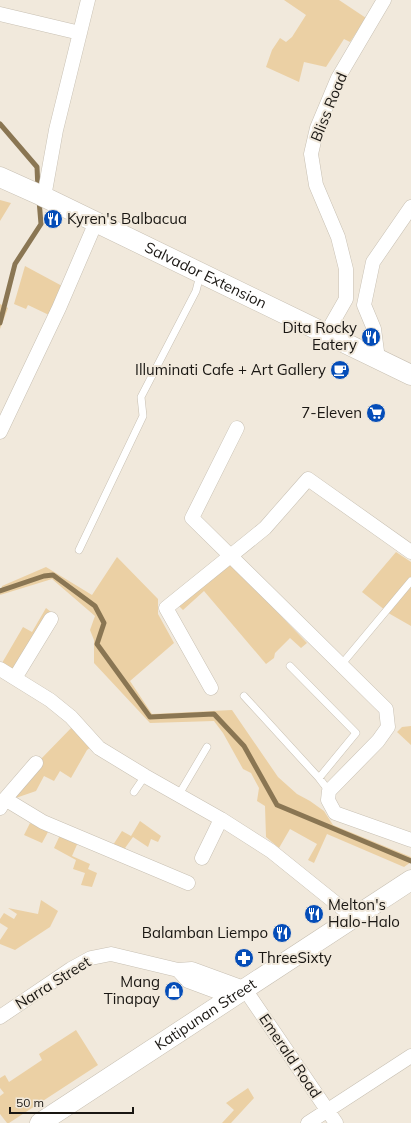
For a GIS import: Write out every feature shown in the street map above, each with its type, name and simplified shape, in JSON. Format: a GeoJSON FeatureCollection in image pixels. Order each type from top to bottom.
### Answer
{"type":"FeatureCollection","features":[{"type":"Feature","properties":{"kind":"main road","name":"Salvador Extension"},"geometry":{"type":"LineString","coordinates":[[0,177],[411,375]]}},
{"type":"Feature","properties":{"kind":"main road","name":"Katipunan Street"},"geometry":{"type":"LineString","coordinates":[[40,1123],[410,880]]}},
{"type":"Feature","properties":{"kind":"street"},"geometry":{"type":"LineString","coordinates":[[42,196],[56,130],[88,0]]}},
{"type":"Feature","properties":{"kind":"street","name":"Bliss Road"},"geometry":{"type":"LineString","coordinates":[[326,334],[346,299],[346,269],[338,237],[316,185],[311,154],[317,128],[338,78],[384,0]]}},
{"type":"Feature","properties":{"kind":"street"},"geometry":{"type":"LineString","coordinates":[[0,14],[80,33]]}},
{"type":"Feature","properties":{"kind":"street"},"geometry":{"type":"LineString","coordinates":[[378,359],[374,329],[364,305],[373,262],[411,207]]}},
{"type":"Feature","properties":{"kind":"street"},"geometry":{"type":"LineString","coordinates":[[0,432],[59,308],[96,222]]}},
{"type":"Feature","properties":{"kind":"street"},"geometry":{"type":"LineString","coordinates":[[237,428],[192,518],[386,710],[388,727],[378,741],[330,791],[328,800],[335,813],[411,840]]}},
{"type":"Feature","properties":{"kind":"street"},"geometry":{"type":"LineString","coordinates":[[211,688],[166,608],[265,528],[308,479],[411,552]]}},
{"type":"Feature","properties":{"kind":"street"},"geometry":{"type":"LineString","coordinates":[[15,678],[51,619]]}},
{"type":"Feature","properties":{"kind":"street"},"geometry":{"type":"LineString","coordinates":[[0,669],[50,700],[71,717],[99,748],[178,796],[221,819],[272,851],[353,917]]}},
{"type":"Feature","properties":{"kind":"street"},"geometry":{"type":"LineString","coordinates":[[36,763],[2,804],[188,883]]}},
{"type":"Feature","properties":{"kind":"street"},"geometry":{"type":"LineString","coordinates":[[202,858],[221,819]]}},
{"type":"Feature","properties":{"kind":"street","name":"Narra Street"},"geometry":{"type":"LineString","coordinates":[[0,1017],[71,969],[91,958],[111,954],[178,970],[188,981],[238,992]]}},
{"type":"Feature","properties":{"kind":"street","name":"Emerald Road"},"geometry":{"type":"LineString","coordinates":[[238,992],[336,1123]]}},
{"type":"Feature","properties":{"kind":"street"},"geometry":{"type":"LineString","coordinates":[[308,1123],[411,1056]]}},
{"type":"Feature","properties":{"kind":"lane"},"geometry":{"type":"LineString","coordinates":[[79,550],[143,416],[141,398],[196,292],[201,273]]}},
{"type":"Feature","properties":{"kind":"lane"},"geometry":{"type":"LineString","coordinates":[[341,665],[411,581]]}},
{"type":"Feature","properties":{"kind":"lane"},"geometry":{"type":"LineString","coordinates":[[290,666],[356,734],[319,778]]}},
{"type":"Feature","properties":{"kind":"lane"},"geometry":{"type":"LineString","coordinates":[[244,696],[330,791]]}},
{"type":"Feature","properties":{"kind":"lane"},"geometry":{"type":"LineString","coordinates":[[178,796],[207,747]]}},
{"type":"Feature","properties":{"kind":"lane"},"geometry":{"type":"LineString","coordinates":[[134,792],[145,776]]}},
{"type":"Feature","properties":{"kind":"shaded area"},"geometry":{"type":"Polygon","coordinates":[[[284,0],[339,0],[366,18],[350,42],[344,39],[326,67],[304,62],[299,82],[266,67],[272,50],[280,38],[286,42],[292,37],[306,15],[284,0]]]}},
{"type":"Feature","properties":{"kind":"shaded area"},"geometry":{"type":"Polygon","coordinates":[[[0,200],[11,203],[0,221],[0,200]]]}},
{"type":"Feature","properties":{"kind":"shaded area"},"geometry":{"type":"Polygon","coordinates":[[[25,266],[64,287],[49,315],[28,305],[26,309],[14,304],[25,266]]]}},
{"type":"Feature","properties":{"kind":"shaded area"},"geometry":{"type":"Polygon","coordinates":[[[0,304],[8,308],[0,329],[0,304]]]}},
{"type":"Feature","properties":{"kind":"shaded area"},"geometry":{"type":"Polygon","coordinates":[[[396,552],[411,562],[411,626],[390,614],[362,592],[396,552]]]}},
{"type":"Feature","properties":{"kind":"shaded area"},"geometry":{"type":"Polygon","coordinates":[[[117,557],[158,599],[158,614],[174,643],[130,681],[152,714],[232,710],[278,777],[297,794],[324,811],[333,825],[411,857],[411,862],[404,867],[327,834],[314,863],[308,860],[317,844],[290,829],[279,848],[266,837],[265,806],[257,801],[259,788],[251,773],[243,769],[223,733],[214,721],[150,723],[94,663],[94,640],[90,630],[95,616],[52,579],[0,595],[2,586],[46,567],[92,595],[117,557]]]}},
{"type":"Feature","properties":{"kind":"shaded area"},"geometry":{"type":"Polygon","coordinates":[[[229,562],[307,643],[301,648],[290,638],[275,653],[274,658],[266,664],[204,591],[183,610],[178,605],[229,562]]]}},
{"type":"Feature","properties":{"kind":"shaded area"},"geometry":{"type":"Polygon","coordinates":[[[46,608],[51,612],[15,671],[2,663],[23,627],[32,632],[46,608]]]}},
{"type":"Feature","properties":{"kind":"shaded area"},"geometry":{"type":"Polygon","coordinates":[[[74,725],[92,746],[87,750],[71,778],[60,771],[54,781],[44,776],[36,791],[7,801],[39,761],[74,725]]]}},
{"type":"Feature","properties":{"kind":"shaded area"},"geometry":{"type":"Polygon","coordinates":[[[411,726],[411,745],[397,732],[402,727],[411,726]]]}},
{"type":"Feature","properties":{"kind":"shaded area"},"geometry":{"type":"Polygon","coordinates":[[[140,821],[161,836],[158,842],[151,839],[148,847],[133,837],[125,848],[140,859],[113,845],[122,831],[131,836],[140,821]]]}},
{"type":"Feature","properties":{"kind":"shaded area"},"geometry":{"type":"Polygon","coordinates":[[[30,823],[48,832],[42,843],[24,835],[30,823]]]}},
{"type":"Feature","properties":{"kind":"shaded area"},"geometry":{"type":"Polygon","coordinates":[[[61,833],[79,840],[72,856],[90,864],[88,869],[97,873],[92,887],[81,885],[85,873],[73,869],[76,860],[54,848],[61,833]]]}},
{"type":"Feature","properties":{"kind":"shaded area"},"geometry":{"type":"Polygon","coordinates":[[[41,900],[58,911],[50,927],[15,950],[0,944],[0,940],[8,928],[0,923],[0,919],[4,913],[14,919],[17,914],[8,908],[38,914],[41,900]]]}},
{"type":"Feature","properties":{"kind":"shaded area"},"geometry":{"type":"Polygon","coordinates":[[[76,1030],[98,1065],[7,1123],[0,1114],[0,1096],[4,1093],[0,1088],[0,1078],[5,1075],[9,1082],[42,1060],[39,1054],[76,1030]]]}},
{"type":"Feature","properties":{"kind":"shaded area"},"geometry":{"type":"Polygon","coordinates":[[[248,1088],[254,1098],[231,1123],[222,1123],[234,1110],[226,1103],[248,1088]]]}},
{"type":"Feature","properties":{"kind":"waterway"},"geometry":{"type":"LineString","coordinates":[[0,124],[37,167],[38,190]]}},
{"type":"Feature","properties":{"kind":"waterway"},"geometry":{"type":"LineString","coordinates":[[0,323],[15,264],[41,224],[39,200]]}},
{"type":"Feature","properties":{"kind":"waterway"},"geometry":{"type":"LineString","coordinates":[[0,591],[44,576],[53,575],[95,606],[104,623],[97,644],[150,717],[214,714],[244,746],[277,805],[411,861]]}},
{"type":"Feature","properties":{"kind":"place","name":"Kyren's Balbacua"},"geometry":{"type":"Point","coordinates":[53,219]}},
{"type":"Feature","properties":{"kind":"place","name":"Dita Rocky Eatery"},"geometry":{"type":"Point","coordinates":[371,337]}},
{"type":"Feature","properties":{"kind":"place","name":"Illuminati Cafe + Art Gallery"},"geometry":{"type":"Point","coordinates":[340,370]}},
{"type":"Feature","properties":{"kind":"place","name":"7-Eleven"},"geometry":{"type":"Point","coordinates":[376,413]}},
{"type":"Feature","properties":{"kind":"place","name":"Melton's Halo-Halo"},"geometry":{"type":"Point","coordinates":[314,914]}},
{"type":"Feature","properties":{"kind":"place","name":"Balamban Liempo"},"geometry":{"type":"Point","coordinates":[282,933]}},
{"type":"Feature","properties":{"kind":"place","name":"ThreeSixty"},"geometry":{"type":"Point","coordinates":[244,958]}},
{"type":"Feature","properties":{"kind":"place","name":"Mang Tinapay"},"geometry":{"type":"Point","coordinates":[174,991]}}]}
